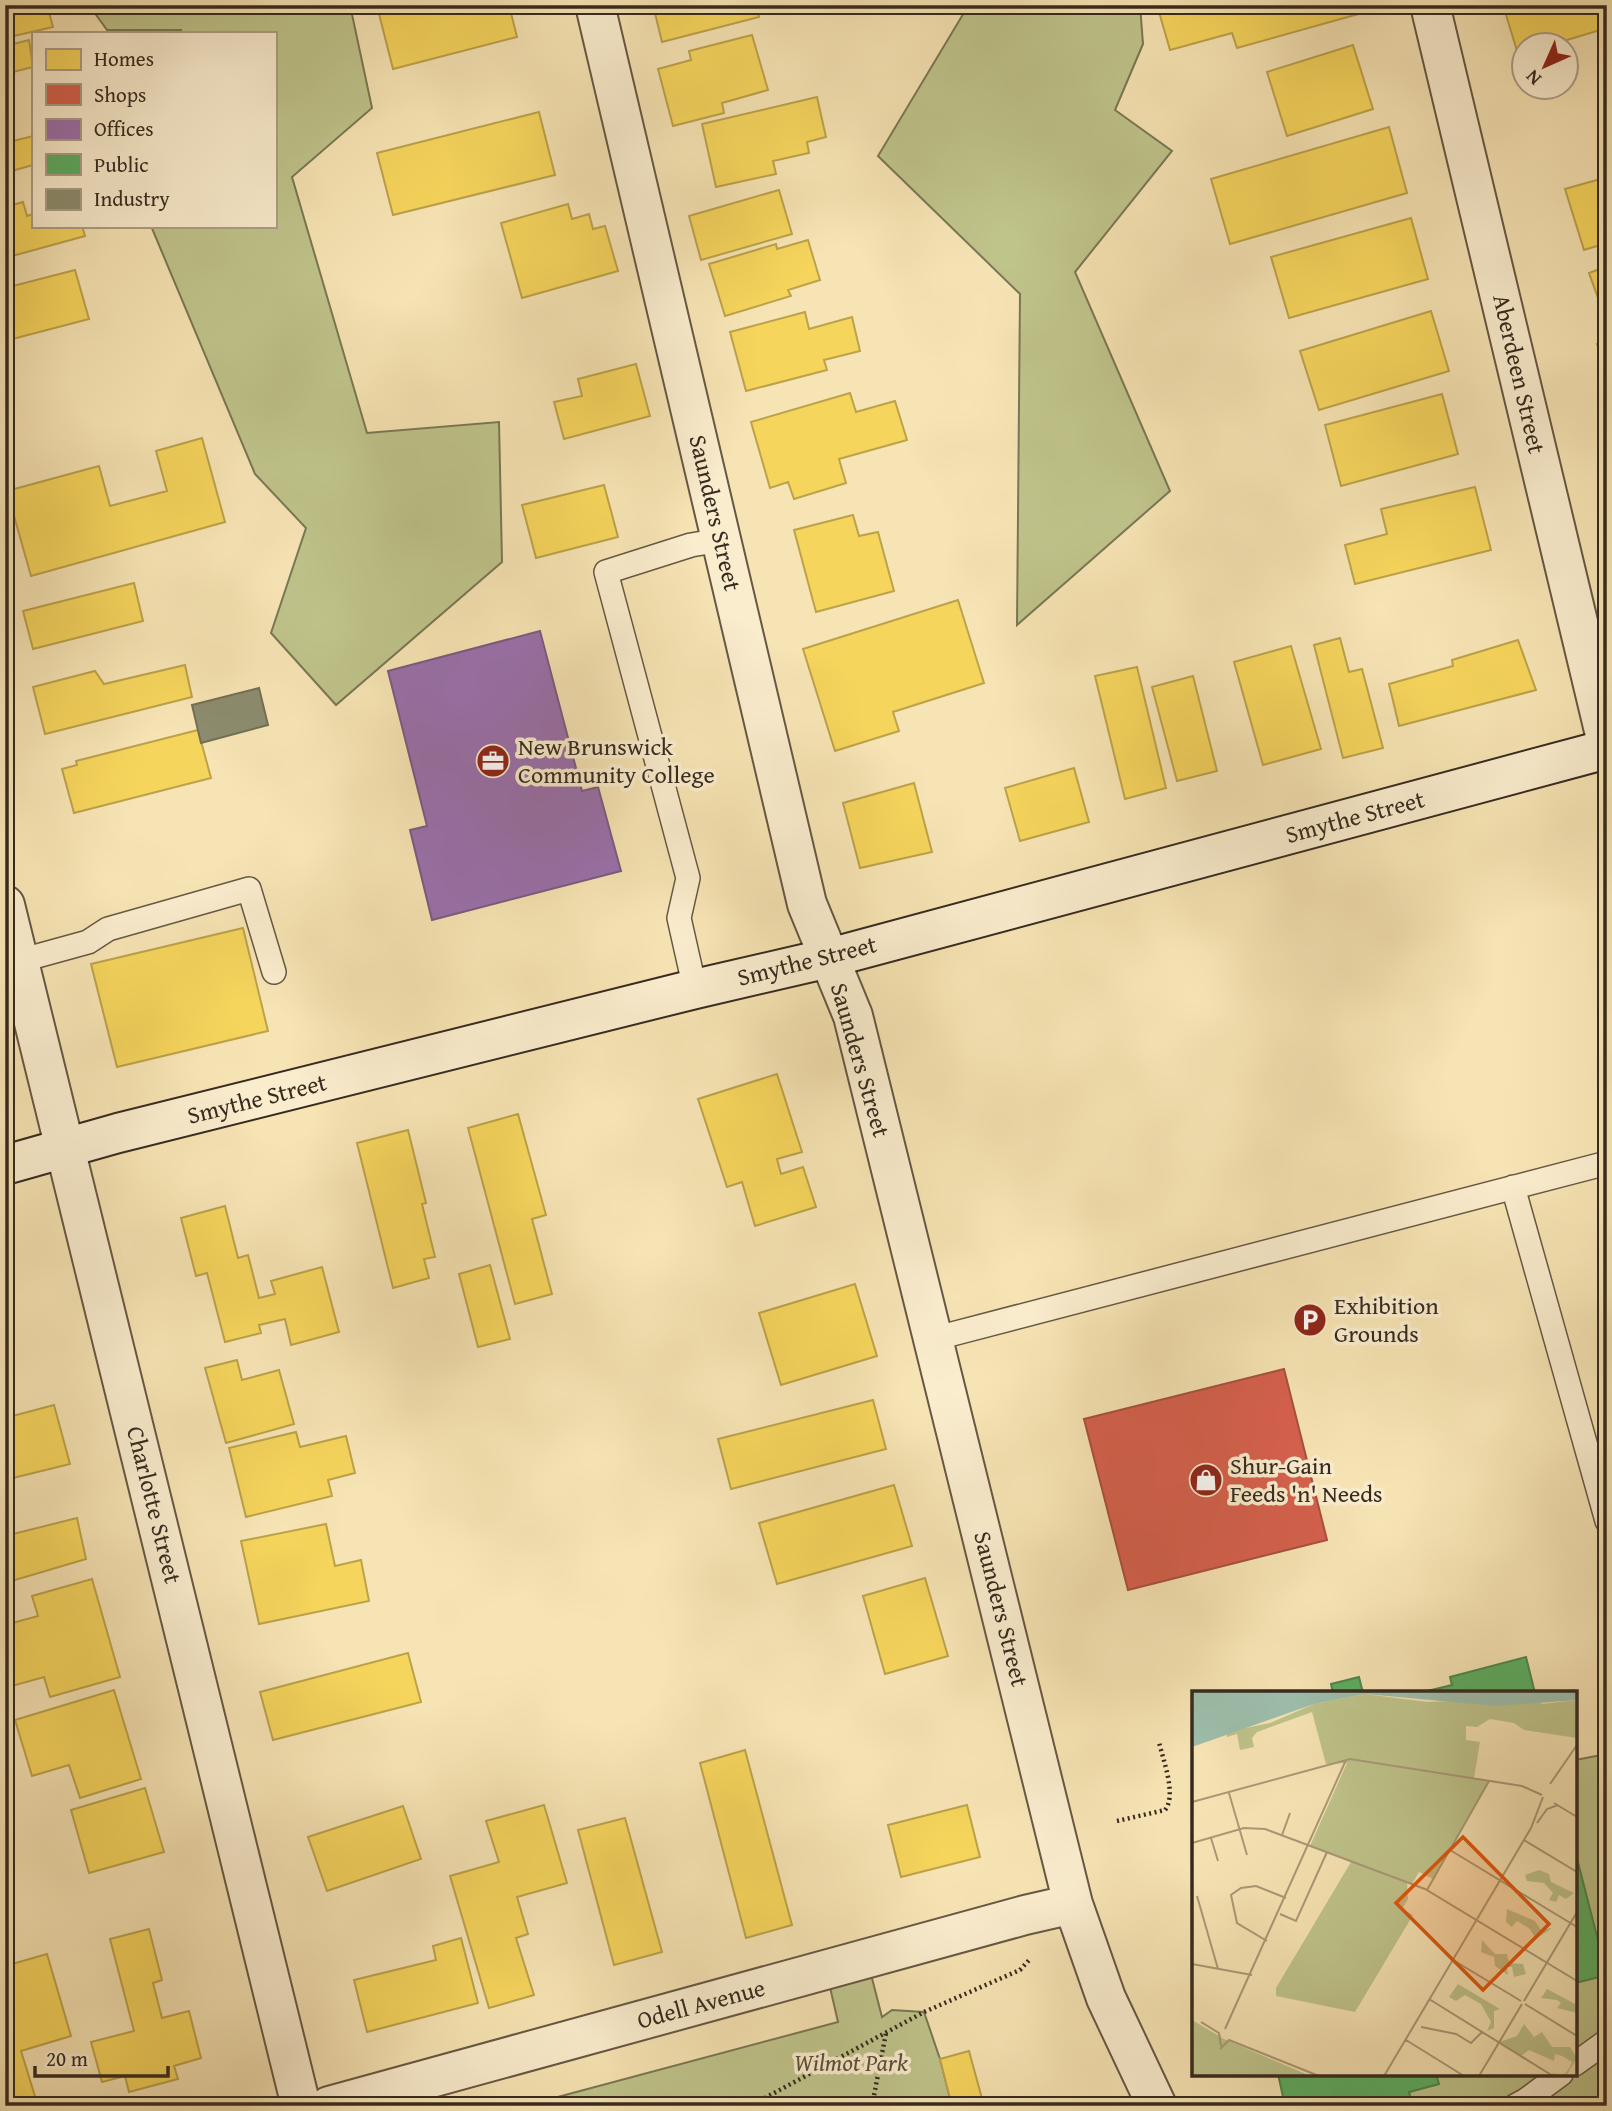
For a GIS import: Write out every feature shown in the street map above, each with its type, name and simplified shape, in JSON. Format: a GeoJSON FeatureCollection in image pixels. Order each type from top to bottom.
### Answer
{"type":"FeatureCollection","features":[{"type":"Feature","properties":{"kind":"street","name":"Saunders Street"},"geometry":{"type":"LineString","coordinates":[[594,5],[807,904],[853,1016],[1073,1904],[1106,1998],[1157,2106]]}},
{"type":"Feature","properties":{"kind":"street","name":"Aberdeen Street"},"geometry":{"type":"LineString","coordinates":[[1430,5],[1607,743]]}},
{"type":"Feature","properties":{"kind":"street","name":"Smythe Street"},"geometry":{"type":"LineString","coordinates":[[5,1165],[66,1147],[695,989],[829,958],[1607,749]]}},
{"type":"Feature","properties":{"kind":"street","name":"Charlotte Street"},"geometry":{"type":"LineString","coordinates":[[5,905],[301,2106]]}},
{"type":"Feature","properties":{"kind":"street","name":"Odell Avenue"},"geometry":{"type":"LineString","coordinates":[[330,2106],[1073,1904]]}},
{"type":"Feature","properties":{"kind":"lane"},"geometry":{"type":"LineString","coordinates":[[695,989],[680,918],[688,878],[606,572],[691,545],[721,540]]}},
{"type":"Feature","properties":{"kind":"lane"},"geometry":{"type":"LineString","coordinates":[[19,961],[88,942],[107,929],[250,889],[274,972]]}},
{"type":"Feature","properties":{"kind":"lane"},"geometry":{"type":"LineString","coordinates":[[933,1339],[1607,1163]]}},
{"type":"Feature","properties":{"kind":"lane"},"geometry":{"type":"LineString","coordinates":[[1513,1187],[1607,1521]]}},
{"type":"Feature","properties":{"kind":"lane"},"geometry":{"type":"LineString","coordinates":[[1577,2063],[1607,2041]]}},
{"type":"Feature","properties":{"kind":"lane"},"geometry":{"type":"LineString","coordinates":[[1515,2106],[1559,2076]]}},
{"type":"Feature","properties":{"kind":"path"},"geometry":{"type":"LineString","coordinates":[[1117,1821],[1165,1810],[1170,1804],[1171,1795],[1159,1742]]}},
{"type":"Feature","properties":{"kind":"path"},"geometry":{"type":"LineString","coordinates":[[750,2106],[924,2012],[1020,1970],[1033,1955]]}},
{"type":"Feature","properties":{"kind":"path"},"geometry":{"type":"LineString","coordinates":[[872,2106],[886,2033]]}},
{"type":"Feature","properties":{"kind":"green space"},"geometry":{"type":"Polygon","coordinates":[[[89,5],[350,5],[372,108],[292,177],[367,433],[499,422],[502,562],[336,705],[271,633],[306,528],[255,474],[152,228],[276,228],[276,32],[107,30],[89,5]]]}},
{"type":"Feature","properties":{"kind":"green space"},"geometry":{"type":"Polygon","coordinates":[[[958,5],[1140,5],[1143,44],[1115,110],[1172,151],[1075,272],[1170,491],[1017,625],[1020,294],[878,156],[965,11],[958,5]]]}},
{"type":"Feature","properties":{"kind":"green space"},"geometry":{"type":"Polygon","coordinates":[[[1607,1754],[1607,2106],[1412,2106],[1409,2092],[1438,2084],[1436,2076],[1577,2076],[1577,1982],[1606,1975],[1577,1859],[1577,1760],[1607,1754]]]}},
{"type":"Feature","properties":{"kind":"green space","name":"Wilmot Park"},"geometry":{"type":"Polygon","coordinates":[[[867,1959],[882,2017],[892,2010],[924,2012],[952,2106],[524,2106],[838,2022],[826,1970],[867,1959]]]}},
{"type":"Feature","properties":{"kind":"building: Homes"},"geometry":{"type":"Polygon","coordinates":[[[5,5],[12,5],[13,9],[27,5],[47,5],[53,27],[5,38],[5,5]]]}},
{"type":"Feature","properties":{"kind":"building: Homes"},"geometry":{"type":"Polygon","coordinates":[[[395,5],[509,5],[517,37],[393,69],[378,10],[395,5]]]}},
{"type":"Feature","properties":{"kind":"building: Homes"},"geometry":{"type":"Polygon","coordinates":[[[653,5],[756,5],[759,17],[662,42],[653,5]]]}},
{"type":"Feature","properties":{"kind":"building: Homes"},"geometry":{"type":"Polygon","coordinates":[[[1157,5],[1360,5],[1362,13],[1237,48],[1232,33],[1170,50],[1157,5]]]}},
{"type":"Feature","properties":{"kind":"building: Homes"},"geometry":{"type":"Polygon","coordinates":[[[1503,5],[1607,5],[1607,28],[1580,36],[1580,32],[1511,32],[1503,5]]]}},
{"type":"Feature","properties":{"kind":"building: Homes"},"geometry":{"type":"Polygon","coordinates":[[[752,35],[768,90],[722,103],[724,113],[673,126],[658,69],[691,60],[689,51],[752,35]]]}},
{"type":"Feature","properties":{"kind":"building: Homes"},"geometry":{"type":"Polygon","coordinates":[[[29,40],[32,67],[5,74],[5,46],[29,40]]]}},
{"type":"Feature","properties":{"kind":"building: Homes"},"geometry":{"type":"Polygon","coordinates":[[[1353,45],[1373,109],[1287,136],[1267,72],[1353,45]]]}},
{"type":"Feature","properties":{"kind":"building: Homes"},"geometry":{"type":"Polygon","coordinates":[[[817,97],[826,137],[807,142],[809,153],[773,161],[776,174],[716,187],[702,124],[817,97]]]}},
{"type":"Feature","properties":{"kind":"building: Homes"},"geometry":{"type":"Polygon","coordinates":[[[539,112],[555,175],[393,215],[377,153],[539,112]]]}},
{"type":"Feature","properties":{"kind":"building: Homes"},"geometry":{"type":"Polygon","coordinates":[[[1389,127],[1407,193],[1230,244],[1211,179],[1389,127]]]}},
{"type":"Feature","properties":{"kind":"building: Homes"},"geometry":{"type":"Polygon","coordinates":[[[32,136],[32,165],[5,173],[5,143],[32,136]]]}},
{"type":"Feature","properties":{"kind":"building: Homes"},"geometry":{"type":"Polygon","coordinates":[[[1607,177],[1607,243],[1584,250],[1565,189],[1607,177]]]}},
{"type":"Feature","properties":{"kind":"building: Homes"},"geometry":{"type":"Polygon","coordinates":[[[779,190],[792,234],[701,260],[689,216],[779,190]]]}},
{"type":"Feature","properties":{"kind":"building: Homes"},"geometry":{"type":"Polygon","coordinates":[[[23,202],[27,216],[32,214],[32,228],[83,228],[85,236],[5,258],[5,207],[23,202]]]}},
{"type":"Feature","properties":{"kind":"building: Homes"},"geometry":{"type":"Polygon","coordinates":[[[568,204],[572,219],[589,214],[593,229],[605,226],[618,271],[522,298],[501,223],[568,204]]]}},
{"type":"Feature","properties":{"kind":"building: Homes"},"geometry":{"type":"Polygon","coordinates":[[[1411,218],[1428,279],[1289,318],[1271,257],[1411,218]]]}},
{"type":"Feature","properties":{"kind":"building: Homes"},"geometry":{"type":"Polygon","coordinates":[[[808,240],[820,280],[788,290],[791,296],[725,316],[709,264],[776,244],[777,249],[808,240]]]}},
{"type":"Feature","properties":{"kind":"building: Homes"},"geometry":{"type":"Polygon","coordinates":[[[1607,266],[1607,323],[1589,273],[1607,266]]]}},
{"type":"Feature","properties":{"kind":"building: Homes"},"geometry":{"type":"Polygon","coordinates":[[[75,270],[89,319],[5,341],[5,288],[75,270]]]}},
{"type":"Feature","properties":{"kind":"building: Homes"},"geometry":{"type":"Polygon","coordinates":[[[1431,311],[1449,371],[1319,410],[1300,351],[1431,311]]]}},
{"type":"Feature","properties":{"kind":"building: Homes"},"geometry":{"type":"Polygon","coordinates":[[[805,312],[809,329],[852,317],[860,351],[824,360],[827,370],[746,391],[730,332],[805,312]]]}},
{"type":"Feature","properties":{"kind":"building: Homes"},"geometry":{"type":"Polygon","coordinates":[[[1607,341],[1607,374],[1597,344],[1607,341]]]}},
{"type":"Feature","properties":{"kind":"building: Homes"},"geometry":{"type":"Polygon","coordinates":[[[636,364],[650,416],[564,439],[554,402],[582,396],[578,379],[636,364]]]}},
{"type":"Feature","properties":{"kind":"building: Homes"},"geometry":{"type":"Polygon","coordinates":[[[850,393],[856,412],[895,401],[907,440],[839,459],[846,483],[794,499],[788,482],[770,488],[751,422],[850,393]]]}},
{"type":"Feature","properties":{"kind":"building: Homes"},"geometry":{"type":"Polygon","coordinates":[[[1442,394],[1458,454],[1341,486],[1325,425],[1442,394]]]}},
{"type":"Feature","properties":{"kind":"building: Homes"},"geometry":{"type":"Polygon","coordinates":[[[202,438],[225,522],[31,576],[7,491],[99,466],[110,506],[167,491],[156,451],[202,438]]]}},
{"type":"Feature","properties":{"kind":"building: Homes"},"geometry":{"type":"Polygon","coordinates":[[[604,485],[618,537],[536,558],[522,505],[604,485]]]}},
{"type":"Feature","properties":{"kind":"building: Homes"},"geometry":{"type":"Polygon","coordinates":[[[1475,487],[1491,550],[1355,584],[1345,545],[1387,534],[1381,509],[1475,487]]]}},
{"type":"Feature","properties":{"kind":"building: Homes"},"geometry":{"type":"Polygon","coordinates":[[[853,515],[859,536],[878,532],[894,591],[816,612],[794,530],[853,515]]]}},
{"type":"Feature","properties":{"kind":"building: Homes"},"geometry":{"type":"Polygon","coordinates":[[[134,583],[143,621],[33,649],[23,611],[134,583]]]}},
{"type":"Feature","properties":{"kind":"building: Homes"},"geometry":{"type":"Polygon","coordinates":[[[958,600],[984,683],[893,712],[899,731],[835,751],[803,649],[958,600]]]}},
{"type":"Feature","properties":{"kind":"building: Homes"},"geometry":{"type":"Polygon","coordinates":[[[1340,638],[1349,672],[1362,669],[1383,748],[1343,758],[1314,645],[1340,638]]]}},
{"type":"Feature","properties":{"kind":"building: Homes"},"geometry":{"type":"Polygon","coordinates":[[[1518,640],[1536,690],[1399,726],[1389,684],[1453,666],[1452,660],[1518,640]]]}},
{"type":"Feature","properties":{"kind":"building: Homes"},"geometry":{"type":"Polygon","coordinates":[[[1291,646],[1321,749],[1263,765],[1234,662],[1291,646]]]}},
{"type":"Feature","properties":{"kind":"building: Homes"},"geometry":{"type":"Polygon","coordinates":[[[185,665],[192,697],[45,734],[33,687],[95,671],[104,684],[185,665]]]}},
{"type":"Feature","properties":{"kind":"building: Homes"},"geometry":{"type":"Polygon","coordinates":[[[1137,667],[1166,788],[1125,799],[1095,676],[1137,667]]]}},
{"type":"Feature","properties":{"kind":"building: Homes"},"geometry":{"type":"Polygon","coordinates":[[[1193,676],[1217,771],[1177,781],[1152,687],[1193,676]]]}},
{"type":"Feature","properties":{"kind":"building: Homes"},"geometry":{"type":"Polygon","coordinates":[[[198,730],[211,778],[74,813],[62,769],[77,765],[76,761],[198,730]]]}},
{"type":"Feature","properties":{"kind":"building: Homes"},"geometry":{"type":"Polygon","coordinates":[[[1074,768],[1089,822],[1020,841],[1005,788],[1074,768]]]}},
{"type":"Feature","properties":{"kind":"building: Homes"},"geometry":{"type":"Polygon","coordinates":[[[914,783],[932,852],[860,868],[843,803],[914,783]]]}},
{"type":"Feature","properties":{"kind":"building: Homes"},"geometry":{"type":"Polygon","coordinates":[[[243,928],[268,1031],[117,1067],[91,964],[243,928]]]}},
{"type":"Feature","properties":{"kind":"building: Homes"},"geometry":{"type":"Polygon","coordinates":[[[777,1074],[802,1152],[777,1159],[781,1174],[803,1167],[816,1207],[755,1226],[742,1182],[727,1187],[698,1099],[777,1074]]]}},
{"type":"Feature","properties":{"kind":"building: Homes"},"geometry":{"type":"Polygon","coordinates":[[[518,1114],[546,1215],[532,1219],[552,1294],[515,1304],[468,1128],[518,1114]]]}},
{"type":"Feature","properties":{"kind":"building: Homes"},"geometry":{"type":"Polygon","coordinates":[[[408,1130],[426,1203],[422,1204],[435,1257],[424,1259],[429,1278],[393,1288],[357,1143],[408,1130]]]}},
{"type":"Feature","properties":{"kind":"building: Homes"},"geometry":{"type":"Polygon","coordinates":[[[225,1206],[238,1258],[248,1255],[259,1298],[275,1294],[271,1281],[322,1267],[339,1332],[291,1345],[285,1319],[259,1325],[261,1333],[225,1342],[207,1273],[196,1276],[181,1218],[225,1206]]]}},
{"type":"Feature","properties":{"kind":"building: Homes"},"geometry":{"type":"Polygon","coordinates":[[[490,1265],[510,1339],[478,1347],[459,1274],[490,1265]]]}},
{"type":"Feature","properties":{"kind":"building: Homes"},"geometry":{"type":"Polygon","coordinates":[[[855,1284],[877,1356],[781,1385],[759,1313],[855,1284]]]}},
{"type":"Feature","properties":{"kind":"building: Homes"},"geometry":{"type":"Polygon","coordinates":[[[237,1360],[242,1380],[279,1370],[294,1424],[226,1443],[205,1368],[237,1360]]]}},
{"type":"Feature","properties":{"kind":"building: Homes"},"geometry":{"type":"Polygon","coordinates":[[[873,1400],[886,1449],[731,1489],[718,1439],[873,1400]]]}},
{"type":"Feature","properties":{"kind":"building: Homes"},"geometry":{"type":"Polygon","coordinates":[[[54,1405],[70,1464],[5,1480],[5,1418],[54,1405]]]}},
{"type":"Feature","properties":{"kind":"building: Homes"},"geometry":{"type":"Polygon","coordinates":[[[296,1432],[300,1447],[346,1436],[355,1473],[328,1480],[332,1496],[246,1517],[229,1448],[296,1432]]]}},
{"type":"Feature","properties":{"kind":"building: Homes"},"geometry":{"type":"Polygon","coordinates":[[[894,1485],[912,1546],[777,1584],[759,1523],[894,1485]]]}},
{"type":"Feature","properties":{"kind":"building: Homes"},"geometry":{"type":"Polygon","coordinates":[[[77,1518],[86,1559],[5,1583],[5,1536],[77,1518]]]}},
{"type":"Feature","properties":{"kind":"building: Homes"},"geometry":{"type":"Polygon","coordinates":[[[326,1524],[335,1566],[361,1560],[369,1601],[259,1624],[241,1541],[326,1524]]]}},
{"type":"Feature","properties":{"kind":"building: Homes"},"geometry":{"type":"Polygon","coordinates":[[[925,1578],[948,1656],[885,1674],[863,1596],[925,1578]]]}},
{"type":"Feature","properties":{"kind":"building: Homes"},"geometry":{"type":"Polygon","coordinates":[[[92,1579],[120,1677],[50,1697],[44,1677],[5,1688],[5,1625],[38,1616],[32,1596],[92,1579]]]}},
{"type":"Feature","properties":{"kind":"building: Homes"},"geometry":{"type":"Polygon","coordinates":[[[408,1653],[421,1702],[273,1740],[260,1692],[408,1653]]]}},
{"type":"Feature","properties":{"kind":"building: Homes"},"geometry":{"type":"Polygon","coordinates":[[[114,1690],[141,1779],[80,1798],[69,1765],[32,1776],[15,1720],[114,1690]]]}},
{"type":"Feature","properties":{"kind":"building: Homes"},"geometry":{"type":"Polygon","coordinates":[[[745,1750],[792,1925],[746,1938],[700,1763],[745,1750]]]}},
{"type":"Feature","properties":{"kind":"building: Homes"},"geometry":{"type":"Polygon","coordinates":[[[145,1788],[164,1852],[89,1873],[71,1810],[145,1788]]]}},
{"type":"Feature","properties":{"kind":"building: Homes"},"geometry":{"type":"Polygon","coordinates":[[[544,1805],[567,1883],[517,1897],[528,1934],[516,1938],[534,1995],[489,2008],[450,1876],[499,1862],[486,1821],[544,1805]]]}},
{"type":"Feature","properties":{"kind":"building: Homes"},"geometry":{"type":"Polygon","coordinates":[[[967,1805],[980,1857],[901,1877],[888,1825],[967,1805]]]}},
{"type":"Feature","properties":{"kind":"building: Homes"},"geometry":{"type":"Polygon","coordinates":[[[403,1806],[421,1859],[327,1891],[308,1837],[403,1806]]]}},
{"type":"Feature","properties":{"kind":"building: Homes"},"geometry":{"type":"Polygon","coordinates":[[[625,1818],[662,1952],[614,1965],[578,1830],[625,1818]]]}},
{"type":"Feature","properties":{"kind":"building: Homes"},"geometry":{"type":"Polygon","coordinates":[[[149,1929],[162,1980],[153,1983],[162,2018],[189,2011],[201,2058],[174,2066],[178,2079],[129,2092],[125,2076],[102,2082],[91,2042],[134,2031],[110,1939],[149,1929]]]}},
{"type":"Feature","properties":{"kind":"building: Homes"},"geometry":{"type":"Polygon","coordinates":[[[461,1938],[478,2003],[367,2032],[354,1980],[436,1960],[433,1946],[461,1938]]]}},
{"type":"Feature","properties":{"kind":"building: Homes"},"geometry":{"type":"Polygon","coordinates":[[[47,1954],[71,2036],[21,2051],[38,2106],[5,2106],[5,1966],[47,1954]]]}},
{"type":"Feature","properties":{"kind":"building: Homes"},"geometry":{"type":"Polygon","coordinates":[[[969,2051],[983,2102],[992,2100],[994,2106],[952,2106],[940,2059],[969,2051]]]}},
{"type":"Feature","properties":{"kind":"building: Shops","name":"Shur-Gain Feeds 'n' Needs"},"geometry":{"type":"Polygon","coordinates":[[[1284,1369],[1327,1540],[1128,1590],[1084,1419],[1284,1369]]]}},
{"type":"Feature","properties":{"kind":"building: Offices","name":"New Brunswick Community College"},"geometry":{"type":"Polygon","coordinates":[[[540,631],[582,791],[598,787],[621,871],[432,920],[410,830],[427,826],[388,671],[540,631]]]}},
{"type":"Feature","properties":{"kind":"building: Public"},"geometry":{"type":"Polygon","coordinates":[[[1526,1657],[1534,1691],[1427,1691],[1452,1685],[1450,1677],[1526,1657]]]}},
{"type":"Feature","properties":{"kind":"building: Public"},"geometry":{"type":"Polygon","coordinates":[[[1359,1677],[1362,1691],[1333,1691],[1331,1684],[1359,1677]]]}},
{"type":"Feature","properties":{"kind":"building: Public"},"geometry":{"type":"Polygon","coordinates":[[[1577,1859],[1607,1975],[1577,1982],[1577,1859]]]}},
{"type":"Feature","properties":{"kind":"building: Public"},"geometry":{"type":"Polygon","coordinates":[[[1278,2076],[1437,2076],[1439,2084],[1409,2092],[1412,2106],[1371,2106],[1370,2102],[1353,2106],[1285,2106],[1278,2076]]]}},
{"type":"Feature","properties":{"kind":"building: Industry"},"geometry":{"type":"Polygon","coordinates":[[[259,688],[268,725],[201,743],[192,705],[259,688]]]}},
{"type":"Feature","properties":{"kind":"place","name":"New Brunswick Community College"},"geometry":{"type":"Point","coordinates":[493,761]}},
{"type":"Feature","properties":{"kind":"place","name":"Exhibition Grounds"},"geometry":{"type":"Point","coordinates":[1310,1320]}},
{"type":"Feature","properties":{"kind":"place","name":"Shur-Gain Feeds 'n' Needs"},"geometry":{"type":"Point","coordinates":[1206,1480]}}]}
